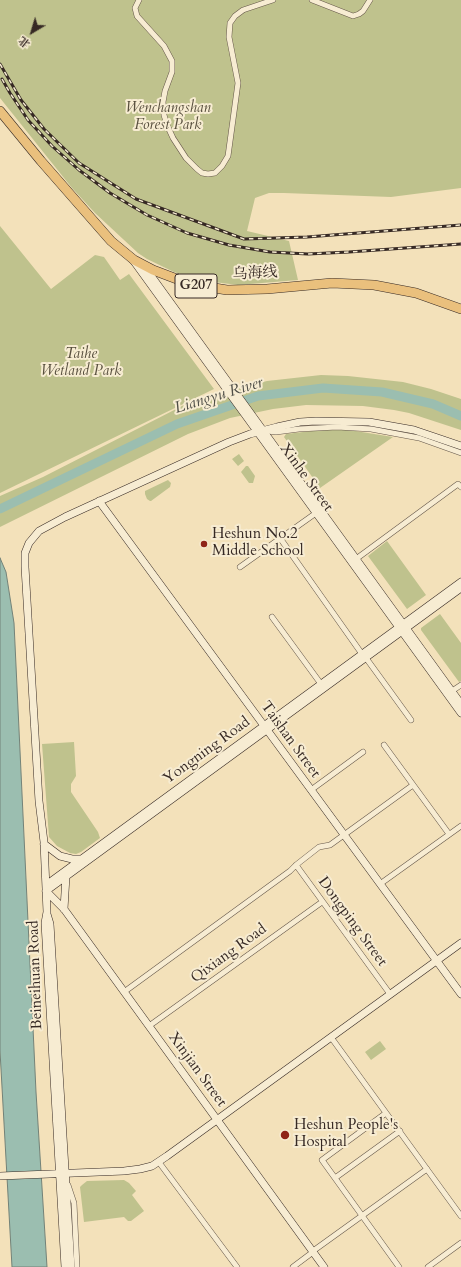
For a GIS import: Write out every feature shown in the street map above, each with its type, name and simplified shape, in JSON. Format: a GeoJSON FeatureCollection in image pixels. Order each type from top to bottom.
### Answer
{"type":"FeatureCollection","features":[{"type":"Feature","properties":{"kind":"highway","name":"乌海线"},"geometry":{"type":"LineString","coordinates":[[0,111],[101,230],[132,258],[144,266],[186,283],[213,288],[242,290],[332,283],[370,284],[416,293],[461,309]]}},
{"type":"Feature","properties":{"kind":"main road","name":"Xinhe Street"},"geometry":{"type":"LineString","coordinates":[[132,258],[228,387]]}},
{"type":"Feature","properties":{"kind":"main road","name":"Xinhe Street"},"geometry":{"type":"LineString","coordinates":[[144,266],[316,512],[461,704]]}},
{"type":"Feature","properties":{"kind":"main road","name":"Beineihuan Road"},"geometry":{"type":"LineString","coordinates":[[71,1267],[45,923],[47,912],[44,844],[39,801],[25,567],[25,553],[31,540],[39,531],[60,519],[189,460],[259,431],[300,422],[334,421],[390,425],[414,430],[461,446]]}},
{"type":"Feature","properties":{"kind":"main road","name":"Xinhe Street"},"geometry":{"type":"LineString","coordinates":[[259,431],[356,559],[461,713]]}},
{"type":"Feature","properties":{"kind":"main road","name":"Taishan Street"},"geometry":{"type":"LineString","coordinates":[[99,501],[461,994]]}},
{"type":"Feature","properties":{"kind":"main road","name":"Yongning Road"},"geometry":{"type":"LineString","coordinates":[[403,628],[461,582]]}},
{"type":"Feature","properties":{"kind":"main road","name":"Yongning Road"},"geometry":{"type":"LineString","coordinates":[[46,888],[81,859],[461,588]]}},
{"type":"Feature","properties":{"kind":"main road","name":"Yongning Road"},"geometry":{"type":"LineString","coordinates":[[46,888],[66,876],[265,728],[321,684],[364,656]]}},
{"type":"Feature","properties":{"kind":"main road"},"geometry":{"type":"LineString","coordinates":[[44,844],[60,856],[72,859],[81,859]]}},
{"type":"Feature","properties":{"kind":"main road"},"geometry":{"type":"LineString","coordinates":[[64,909],[66,876]]}},
{"type":"Feature","properties":{"kind":"main road","name":"Xinjian Street"},"geometry":{"type":"LineString","coordinates":[[46,888],[64,909],[324,1267]]}},
{"type":"Feature","properties":{"kind":"main road"},"geometry":{"type":"LineString","coordinates":[[63,1176],[145,1168],[159,1161],[333,1040],[438,962],[461,943]]}},
{"type":"Feature","properties":{"kind":"main road"},"geometry":{"type":"LineString","coordinates":[[0,1176],[141,1174],[153,1170],[390,994],[461,948]]}},
{"type":"Feature","properties":{"kind":"main road","name":"Beineihuan Road"},"geometry":{"type":"LineString","coordinates":[[63,1176],[66,1267]]}},
{"type":"Feature","properties":{"kind":"main road"},"geometry":{"type":"LineString","coordinates":[[0,1180],[10,1177]]}},
{"type":"Feature","properties":{"kind":"street"},"geometry":{"type":"LineString","coordinates":[[139,0],[136,8],[137,16],[164,46],[172,61],[172,72],[165,91],[163,102],[167,126],[186,158],[197,169],[207,174],[215,173],[219,170],[228,156],[238,83],[229,37],[230,23],[235,16],[243,10],[273,0]]}},
{"type":"Feature","properties":{"kind":"street"},"geometry":{"type":"LineString","coordinates":[[312,0],[353,16],[363,11],[370,0]]}},
{"type":"Feature","properties":{"kind":"street"},"geometry":{"type":"LineString","coordinates":[[259,431],[276,432],[322,427],[367,428],[419,438],[461,453]]}},
{"type":"Feature","properties":{"kind":"street"},"geometry":{"type":"LineString","coordinates":[[356,559],[458,484],[461,487]]}},
{"type":"Feature","properties":{"kind":"street"},"geometry":{"type":"LineString","coordinates":[[240,567],[316,512]]}},
{"type":"Feature","properties":{"kind":"street"},"geometry":{"type":"LineString","coordinates":[[280,538],[411,720]]}},
{"type":"Feature","properties":{"kind":"street"},"geometry":{"type":"LineString","coordinates":[[272,617],[321,684]]}},
{"type":"Feature","properties":{"kind":"street"},"geometry":{"type":"LineString","coordinates":[[452,691],[461,685]]}},
{"type":"Feature","properties":{"kind":"street"},"geometry":{"type":"LineString","coordinates":[[384,745],[449,834]]}},
{"type":"Feature","properties":{"kind":"street"},"geometry":{"type":"LineString","coordinates":[[311,790],[363,752]]}},
{"type":"Feature","properties":{"kind":"street"},"geometry":{"type":"LineString","coordinates":[[124,992],[290,871],[319,847],[330,845],[413,785]]}},
{"type":"Feature","properties":{"kind":"street"},"geometry":{"type":"LineString","coordinates":[[380,884],[461,826]]}},
{"type":"Feature","properties":{"kind":"street","name":"Dongping Street"},"geometry":{"type":"LineString","coordinates":[[296,865],[390,994]]}},
{"type":"Feature","properties":{"kind":"street","name":"Qixiang Road"},"geometry":{"type":"LineString","coordinates":[[149,1026],[322,902]]}},
{"type":"Feature","properties":{"kind":"street"},"geometry":{"type":"LineString","coordinates":[[333,1040],[461,1216]]}},
{"type":"Feature","properties":{"kind":"street"},"geometry":{"type":"LineString","coordinates":[[386,1113],[322,1160],[399,1267]]}},
{"type":"Feature","properties":{"kind":"street"},"geometry":{"type":"LineString","coordinates":[[335,1178],[400,1132]]}},
{"type":"Feature","properties":{"kind":"street"},"geometry":{"type":"LineString","coordinates":[[161,1165],[237,1267]]}},
{"type":"Feature","properties":{"kind":"street"},"geometry":{"type":"LineString","coordinates":[[293,1267],[427,1169]]}},
{"type":"Feature","properties":{"kind":"street"},"geometry":{"type":"LineString","coordinates":[[63,1176],[74,1203],[78,1267]]}},
{"type":"Feature","properties":{"kind":"street"},"geometry":{"type":"LineString","coordinates":[[428,1267],[461,1243]]}},
{"type":"Feature","properties":{"kind":"green space","name":"Wenchangshan Forest Park"},"geometry":{"type":"Polygon","coordinates":[[[0,0],[461,0],[461,188],[391,197],[269,193],[255,198],[247,231],[289,241],[298,280],[238,285],[198,280],[174,272],[138,253],[95,213],[72,188],[0,98],[0,0]]]}},
{"type":"Feature","properties":{"kind":"green space","name":"Taihe Wetland Park"},"geometry":{"type":"Polygon","coordinates":[[[0,226],[51,289],[95,255],[104,257],[120,280],[129,274],[214,389],[0,493],[0,226]]]}},
{"type":"Feature","properties":{"kind":"green space"},"geometry":{"type":"Polygon","coordinates":[[[321,375],[348,376],[403,382],[461,399],[461,430],[409,413],[363,406],[306,405],[273,409],[230,418],[188,434],[0,527],[0,496],[43,477],[184,405],[208,396],[267,381],[321,375]]]}},
{"type":"Feature","properties":{"kind":"green space"},"geometry":{"type":"Polygon","coordinates":[[[320,430],[349,430],[393,437],[320,488],[284,437],[286,434],[320,430]]]}},
{"type":"Feature","properties":{"kind":"green space"},"geometry":{"type":"Polygon","coordinates":[[[239,454],[244,461],[238,466],[232,459],[239,454]]]}},
{"type":"Feature","properties":{"kind":"green space"},"geometry":{"type":"Polygon","coordinates":[[[246,466],[248,466],[255,476],[253,483],[249,483],[241,472],[246,466]]]}},
{"type":"Feature","properties":{"kind":"green space"},"geometry":{"type":"Polygon","coordinates":[[[168,480],[171,483],[170,487],[151,501],[147,499],[145,491],[168,480]]]}},
{"type":"Feature","properties":{"kind":"green space"},"geometry":{"type":"Polygon","coordinates":[[[387,541],[426,595],[407,609],[368,556],[387,541]]]}},
{"type":"Feature","properties":{"kind":"green space"},"geometry":{"type":"Polygon","coordinates":[[[440,614],[461,643],[461,681],[459,682],[421,630],[421,628],[440,614]]]}},
{"type":"Feature","properties":{"kind":"green space"},"geometry":{"type":"Polygon","coordinates":[[[74,742],[76,776],[71,784],[71,792],[98,832],[100,838],[76,854],[70,853],[57,846],[49,837],[42,744],[74,742]]]}},
{"type":"Feature","properties":{"kind":"green space"},"geometry":{"type":"Polygon","coordinates":[[[380,1041],[386,1049],[371,1060],[365,1052],[380,1041]]]}},
{"type":"Feature","properties":{"kind":"green space"},"geometry":{"type":"Polygon","coordinates":[[[124,1180],[136,1191],[132,1195],[144,1211],[131,1221],[128,1221],[124,1217],[84,1222],[80,1187],[87,1181],[124,1180]]]}},
{"type":"Feature","properties":{"kind":"shaded area"},"geometry":{"type":"Polygon","coordinates":[[[0,558],[6,572],[14,623],[36,1092],[47,1267],[12,1267],[0,1051],[0,558]]]}},
{"type":"Feature","properties":{"kind":"waterway","name":"Liangyu River"},"geometry":{"type":"LineString","coordinates":[[0,509],[177,424],[258,396],[323,388],[382,392],[433,404],[461,416]]}},
{"type":"Feature","properties":{"kind":"railway"},"geometry":{"type":"LineString","coordinates":[[0,64],[21,100],[44,129],[79,163],[136,199],[244,239],[307,237],[461,225]]}},
{"type":"Feature","properties":{"kind":"railway"},"geometry":{"type":"LineString","coordinates":[[2,79],[28,120],[52,146],[79,170],[110,193],[147,215],[187,233],[229,245],[270,252],[308,254],[461,244]]}},
{"type":"Feature","properties":{"kind":"place","name":"Heshun No.2 Middle School"},"geometry":{"type":"Point","coordinates":[204,544]}},
{"type":"Feature","properties":{"kind":"place","name":"Heshun People's Hospital"},"geometry":{"type":"Point","coordinates":[285,1135]}}]}
